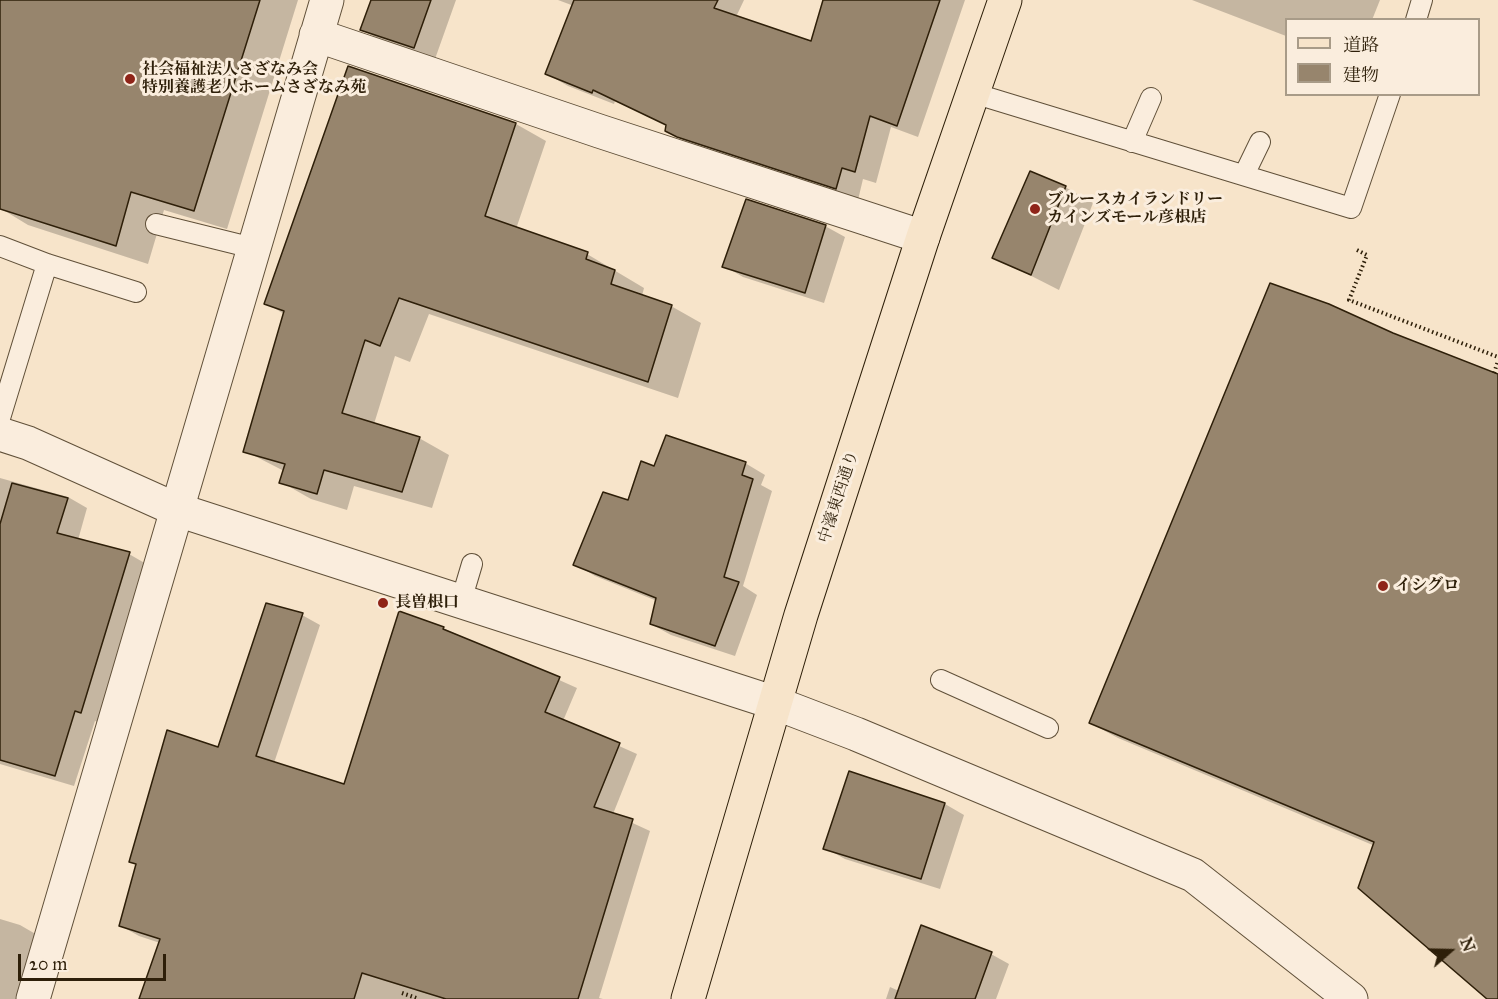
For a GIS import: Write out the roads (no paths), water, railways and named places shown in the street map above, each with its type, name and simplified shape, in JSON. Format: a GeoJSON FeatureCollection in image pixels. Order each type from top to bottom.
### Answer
{"type":"FeatureCollection","features":[{"type":"Feature","properties":{"kind":"main road","name":"中濠東西通り"},"geometry":{"type":"LineString","coordinates":[[688,999],[775,704],[923,237],[1005,0]]}},
{"type":"Feature","properties":{"kind":"street"},"geometry":{"type":"LineString","coordinates":[[33,999],[175,509],[327,0]]}},
{"type":"Feature","properties":{"kind":"street"},"geometry":{"type":"LineString","coordinates":[[316,35],[475,78],[597,138],[923,237]]}},
{"type":"Feature","properties":{"kind":"street"},"geometry":{"type":"LineString","coordinates":[[0,434],[28,443],[175,509],[775,704],[856,734],[1193,875],[1351,999]]}},
{"type":"Feature","properties":{"kind":"lane"},"geometry":{"type":"LineString","coordinates":[[1417,18],[1422,0]]}},
{"type":"Feature","properties":{"kind":"lane"},"geometry":{"type":"LineString","coordinates":[[974,93],[1351,208],[1389,96]]}},
{"type":"Feature","properties":{"kind":"lane"},"geometry":{"type":"LineString","coordinates":[[1132,142],[1151,98]]}},
{"type":"Feature","properties":{"kind":"lane"},"geometry":{"type":"LineString","coordinates":[[1244,176],[1260,142]]}},
{"type":"Feature","properties":{"kind":"lane"},"geometry":{"type":"LineString","coordinates":[[156,224],[253,248]]}},
{"type":"Feature","properties":{"kind":"lane"},"geometry":{"type":"LineString","coordinates":[[0,246],[47,264],[136,291]]}},
{"type":"Feature","properties":{"kind":"lane"},"geometry":{"type":"LineString","coordinates":[[0,418],[47,264]]}},
{"type":"Feature","properties":{"kind":"lane"},"geometry":{"type":"LineString","coordinates":[[461,601],[472,564]]}},
{"type":"Feature","properties":{"kind":"lane"},"geometry":{"type":"LineString","coordinates":[[941,680],[1048,728]]}},
{"type":"Feature","properties":{"kind":"place","name":"社会福祉法人さざなみ会 特別養護老人ホームさざなみ苑"},"geometry":{"type":"Point","coordinates":[130,79]}},
{"type":"Feature","properties":{"kind":"place","name":"ブルースカイランドリー カインズモール彦根店"},"geometry":{"type":"Point","coordinates":[1035,209]}},
{"type":"Feature","properties":{"kind":"place","name":"イシグロ"},"geometry":{"type":"Point","coordinates":[1383,586]}},
{"type":"Feature","properties":{"kind":"place","name":"長曽根口"},"geometry":{"type":"Point","coordinates":[383,603]}}]}
